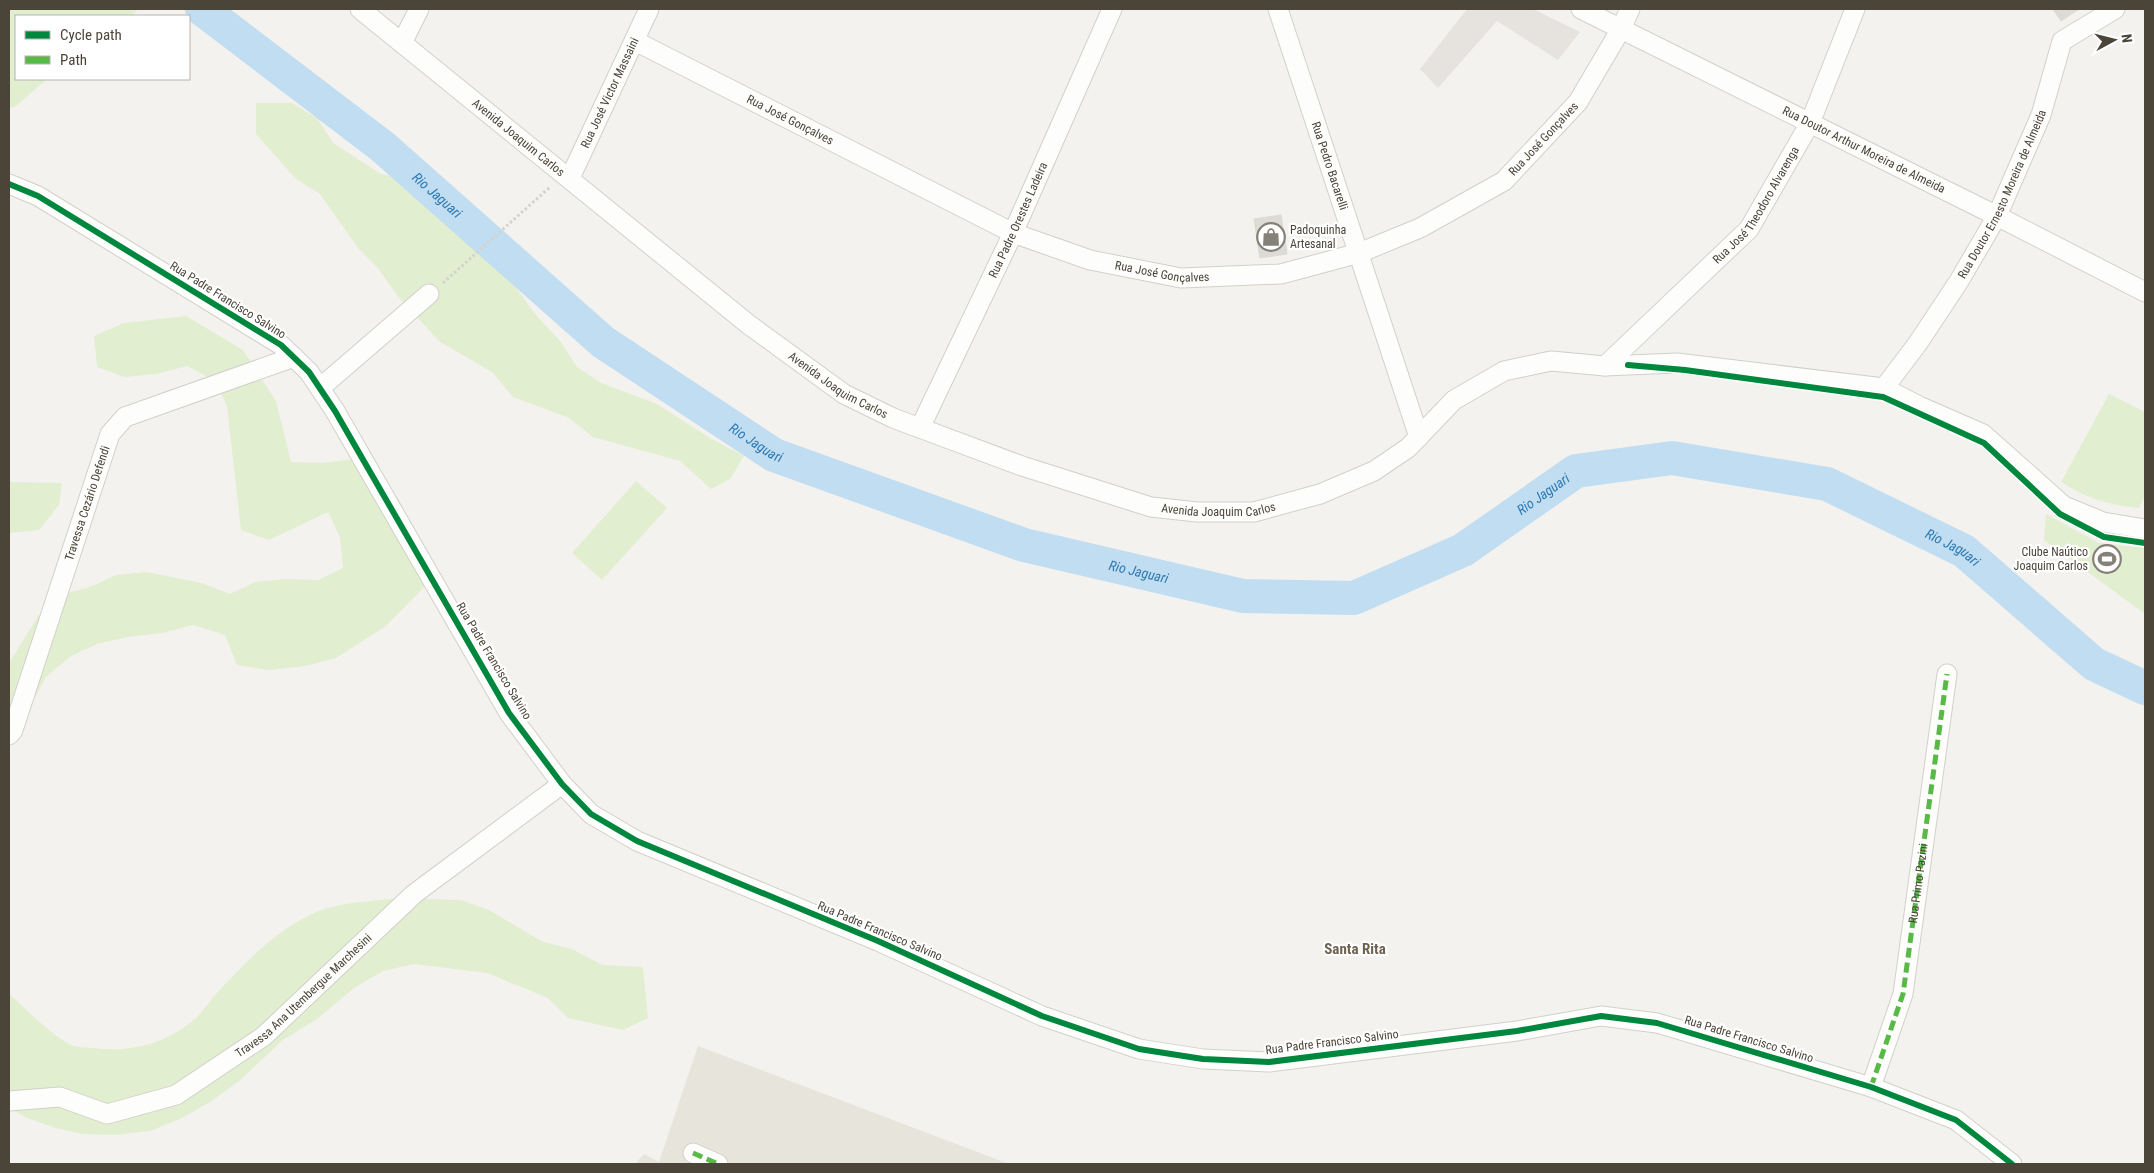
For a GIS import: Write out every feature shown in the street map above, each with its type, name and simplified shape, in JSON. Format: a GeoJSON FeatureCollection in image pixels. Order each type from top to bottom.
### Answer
{"type":"FeatureCollection","features":[{"type":"Feature","properties":{"kind":"street","name":"Avenida Joaquim Carlos"},"geometry":{"type":"LineString","coordinates":[[360,9],[748,324],[844,394],[893,418],[1022,466],[1152,506],[1197,512],[1254,512],[1320,494],[1374,471],[1408,448],[1454,400],[1504,371],[1551,361],[1605,366],[1677,363],[1884,388],[1921,407],[1983,434],[2064,506],[2103,522],[2145,528]]}},
{"type":"Feature","properties":{"kind":"street"},"geometry":{"type":"LineString","coordinates":[[402,42],[419,9]]}},
{"type":"Feature","properties":{"kind":"street","name":"Rua José Victor Massaini"},"geometry":{"type":"LineString","coordinates":[[567,176],[635,41],[649,9]]}},
{"type":"Feature","properties":{"kind":"street","name":"Rua Padre Orestes Ladeira"},"geometry":{"type":"LineString","coordinates":[[920,428],[1013,233],[1112,9]]}},
{"type":"Feature","properties":{"kind":"street","name":"Rua Pedro Bacarelli"},"geometry":{"type":"LineString","coordinates":[[1278,9],[1419,436]]}},
{"type":"Feature","properties":{"kind":"street","name":"Rua Doutor Arthur Moreira de Almeida"},"geometry":{"type":"LineString","coordinates":[[1581,9],[1997,216],[2145,292]]}},
{"type":"Feature","properties":{"kind":"street","name":"Rua José Gonçalves"},"geometry":{"type":"LineString","coordinates":[[635,41],[1013,233],[1090,260],[1181,278],[1281,274],[1359,253],[1420,228],[1504,181],[1578,102],[1621,29],[1630,9]]}},
{"type":"Feature","properties":{"kind":"street","name":"Rua José Theodoro Alvarenga"},"geometry":{"type":"LineString","coordinates":[[1605,366],[1749,229],[1810,123],[1855,9]]}},
{"type":"Feature","properties":{"kind":"street","name":"Rua Doutor Ernesto Moreira de Almeida"},"geometry":{"type":"LineString","coordinates":[[1884,388],[1923,336],[1959,281],[1997,216],[2041,115],[2062,41],[2115,9]]}},
{"type":"Feature","properties":{"kind":"street","name":"Rua Padre Francisco Salvino"},"geometry":{"type":"LineString","coordinates":[[9,184],[38,196],[281,345],[310,372],[509,712],[562,784],[591,814],[637,841],[878,941],[1042,1016],[1139,1049],[1203,1058],[1268,1062],[1517,1031],[1601,1016],[1657,1023],[1871,1087],[1956,1120],[2012,1164]]}},
{"type":"Feature","properties":{"kind":"street"},"geometry":{"type":"LineString","coordinates":[[320,388],[429,294]]}},
{"type":"Feature","properties":{"kind":"street","name":"Travessa Cezário Defendi"},"geometry":{"type":"LineString","coordinates":[[9,735],[13,730],[110,434],[125,417],[294,358]]}},
{"type":"Feature","properties":{"kind":"street","name":"Rua Primo Pazini"},"geometry":{"type":"LineString","coordinates":[[1871,1087],[1903,994],[1947,674]]}},
{"type":"Feature","properties":{"kind":"street","name":"Travessa Ana Utembergue Marchesini"},"geometry":{"type":"LineString","coordinates":[[9,1101],[60,1097],[107,1114],[176,1095],[264,1036],[414,894],[562,784]]}},
{"type":"Feature","properties":{"kind":"street"},"geometry":{"type":"LineString","coordinates":[[692,1153],[718,1164]]}},
{"type":"Feature","properties":{"kind":"path"},"geometry":{"type":"LineString","coordinates":[[429,294],[521,211],[567,176]]}},
{"type":"Feature","properties":{"kind":"shaded area"},"geometry":{"type":"Polygon","coordinates":[[[1467,9],[1533,9],[1580,32],[1558,60],[1497,21],[1438,88],[1420,69],[1467,9]]]}},
{"type":"Feature","properties":{"kind":"shaded area"},"geometry":{"type":"Polygon","coordinates":[[[698,1046],[1009,1164],[635,1164],[644,1154],[659,1162],[698,1046]]]}},
{"type":"Feature","properties":{"kind":"green space"},"geometry":{"type":"Polygon","coordinates":[[[9,9],[138,9],[133,15],[15,15],[15,80],[46,80],[15,107],[9,108],[9,9]]]}},
{"type":"Feature","properties":{"kind":"green space"},"geometry":{"type":"Polygon","coordinates":[[[256,103],[292,103],[317,118],[333,143],[381,174],[408,180],[449,220],[469,245],[494,265],[514,285],[535,314],[561,342],[577,367],[601,383],[657,404],[710,438],[744,456],[730,479],[711,489],[680,461],[593,437],[569,418],[513,397],[492,372],[440,342],[399,298],[378,268],[358,248],[320,194],[296,179],[256,134],[256,103]]]}},
{"type":"Feature","properties":{"kind":"green space"},"geometry":{"type":"Polygon","coordinates":[[[186,316],[243,350],[276,401],[291,462],[323,463],[354,459],[399,499],[433,578],[386,626],[336,658],[305,666],[269,670],[237,665],[225,635],[193,625],[162,633],[127,637],[97,644],[71,656],[46,677],[31,705],[9,722],[9,663],[39,615],[60,595],[90,587],[116,575],[147,572],[202,583],[230,594],[255,582],[286,579],[318,580],[343,568],[340,537],[328,512],[269,540],[241,530],[227,406],[215,381],[187,366],[156,374],[125,377],[97,367],[94,336],[124,323],[186,316]]]}},
{"type":"Feature","properties":{"kind":"green space"},"geometry":{"type":"Polygon","coordinates":[[[2109,394],[2145,412],[2145,496],[2139,508],[2098,500],[2061,482],[2109,394]]]}},
{"type":"Feature","properties":{"kind":"green space"},"geometry":{"type":"Polygon","coordinates":[[[636,481],[667,508],[602,580],[572,553],[636,481]]]}},
{"type":"Feature","properties":{"kind":"green space"},"geometry":{"type":"Polygon","coordinates":[[[9,482],[62,483],[59,505],[39,530],[9,533],[9,482]]]}},
{"type":"Feature","properties":{"kind":"green space","name":"Clube Naútico Joaquim Carlos"},"geometry":{"type":"Polygon","coordinates":[[[2046,514],[2099,543],[2145,548],[2145,614],[2044,540],[2046,514]]]}},
{"type":"Feature","properties":{"kind":"green space"},"geometry":{"type":"Polygon","coordinates":[[[398,898],[460,900],[489,910],[541,941],[574,950],[602,965],[643,967],[648,1018],[623,1030],[568,1018],[548,998],[487,973],[414,964],[383,971],[354,988],[317,1019],[283,1040],[239,1081],[210,1102],[180,1119],[150,1131],[115,1135],[83,1134],[56,1128],[27,1118],[9,1108],[9,994],[49,1030],[74,1046],[120,1049],[146,1045],[172,1035],[195,1019],[247,961],[293,924],[317,912],[339,905],[398,898]]]}},
{"type":"Feature","properties":{"kind":"building"},"geometry":{"type":"Polygon","coordinates":[[[2053,9],[2079,9],[2061,21],[2053,9]]]}},
{"type":"Feature","properties":{"kind":"building","name":"Padoquinha Artesanal"},"geometry":{"type":"Polygon","coordinates":[[[1281,215],[1287,254],[1260,258],[1254,219],[1281,215]]]}},
{"type":"Feature","properties":{"kind":"waterway","name":"Rio Jaguari"},"geometry":{"type":"LineString","coordinates":[[202,9],[383,147],[603,342],[774,455],[1024,545],[1243,596],[1354,598],[1463,550],[1576,471],[1672,458],[1827,484],[1964,551],[2094,664],[2145,688]]}},
{"type":"Feature","properties":{"kind":"marked path"},"geometry":{"type":"LineString","coordinates":[[1871,1087],[1903,994],[1947,674]]}},
{"type":"Feature","properties":{"kind":"marked path"},"geometry":{"type":"LineString","coordinates":[[693,1153],[718,1164]]}},
{"type":"Feature","properties":{"kind":"cycle path"},"geometry":{"type":"LineString","coordinates":[[9,184],[38,196],[281,345],[309,372],[335,411],[509,713],[562,784],[591,814],[637,841],[878,941],[1042,1016],[1139,1049],[1203,1059],[1269,1062],[1517,1031],[1601,1016],[1657,1023],[1871,1087],[1956,1120],[2012,1164]]}},
{"type":"Feature","properties":{"kind":"cycle path"},"geometry":{"type":"LineString","coordinates":[[1628,365],[1685,370],[1883,397],[1984,443],[2060,514],[2104,537],[2145,543]]}},
{"type":"Feature","properties":{"kind":"place","name":"Padoquinha Artesanal"},"geometry":{"type":"Point","coordinates":[1271,237]}},
{"type":"Feature","properties":{"kind":"place","name":"Clube Naútico Joaquim Carlos"},"geometry":{"type":"Point","coordinates":[2107,559]}},
{"type":"Feature","properties":{"kind":"district","name":"Santa Rita"},"geometry":{"type":"Point","coordinates":[1355,949]}}]}
